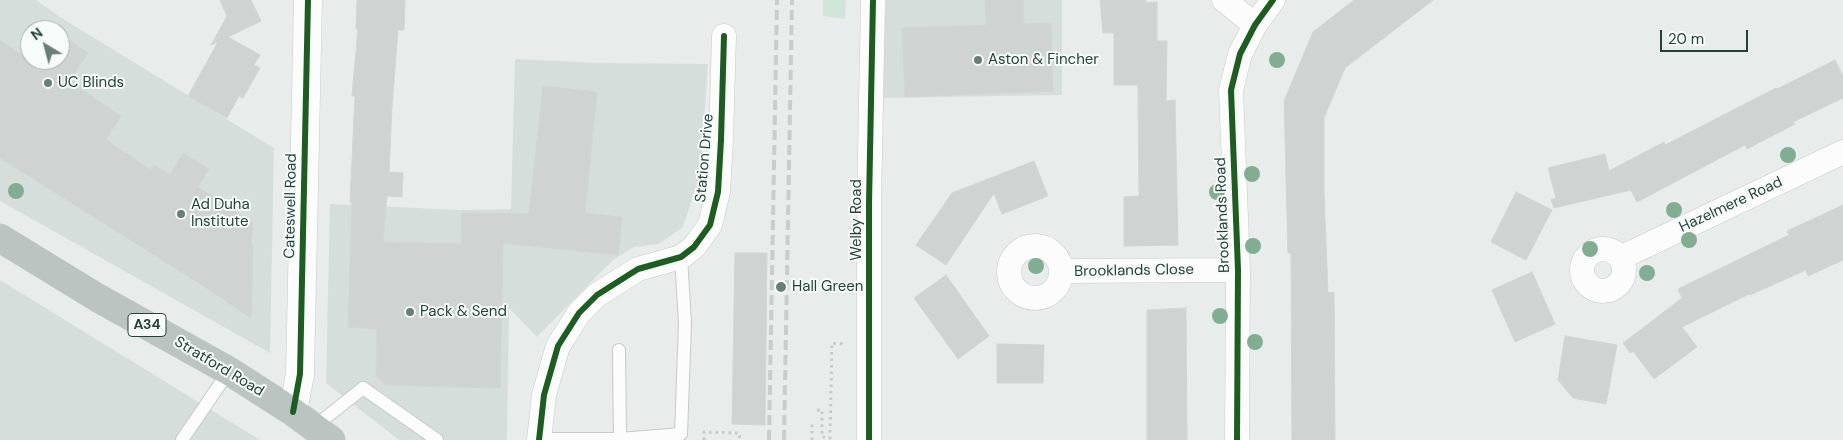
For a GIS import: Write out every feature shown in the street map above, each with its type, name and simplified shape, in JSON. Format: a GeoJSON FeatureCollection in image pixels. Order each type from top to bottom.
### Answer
{"type":"FeatureCollection","features":[{"type":"Feature","properties":{"kind":"highway","name":"Stratford Road"},"geometry":{"type":"LineString","coordinates":[[0,238],[98,298],[229,371],[313,426]]}},
{"type":"Feature","properties":{"kind":"street","name":"Cateswell Road"},"geometry":{"type":"LineString","coordinates":[[308,0],[300,374],[313,426]]}},
{"type":"Feature","properties":{"kind":"street","name":"Welby Road"},"geometry":{"type":"LineString","coordinates":[[870,440],[869,204],[872,0]]}},
{"type":"Feature","properties":{"kind":"street"},"geometry":{"type":"LineString","coordinates":[[1224,0],[1255,25]]}},
{"type":"Feature","properties":{"kind":"street","name":"Brooklands Road"},"geometry":{"type":"LineString","coordinates":[[1237,440],[1238,270],[1230,90],[1240,54],[1255,25],[1273,0]]}},
{"type":"Feature","properties":{"kind":"street","name":"Station Drive"},"geometry":{"type":"LineString","coordinates":[[539,440],[544,395],[558,346],[579,313],[597,295],[638,269],[681,257],[694,247],[710,225],[718,192],[724,36]]}},
{"type":"Feature","properties":{"kind":"street","name":"Hazelmere Road"},"geometry":{"type":"LineString","coordinates":[[1620,258],[1843,152]]}},
{"type":"Feature","properties":{"kind":"street","name":"Brooklands Close"},"geometry":{"type":"LineString","coordinates":[[1061,271],[1238,270]]}},
{"type":"Feature","properties":{"kind":"lane"},"geometry":{"type":"LineString","coordinates":[[539,440],[620,439],[681,434],[686,323],[681,257]]}},
{"type":"Feature","properties":{"kind":"lane"},"geometry":{"type":"LineString","coordinates":[[619,350],[620,439]]}},
{"type":"Feature","properties":{"kind":"lane"},"geometry":{"type":"LineString","coordinates":[[182,440],[229,371]]}},
{"type":"Feature","properties":{"kind":"lane"},"geometry":{"type":"LineString","coordinates":[[313,426],[363,388],[437,440]]}},
{"type":"Feature","properties":{"kind":"path"},"geometry":{"type":"LineString","coordinates":[[817,410],[822,410],[822,436],[830,438],[832,343],[842,344],[842,353]]}},
{"type":"Feature","properties":{"kind":"path"},"geometry":{"type":"LineString","coordinates":[[812,423],[812,440]]}},
{"type":"Feature","properties":{"kind":"path"},"geometry":{"type":"LineString","coordinates":[[704,440],[704,432],[740,433],[740,440]]}},
{"type":"Feature","properties":{"kind":"shaded area"},"geometry":{"type":"Polygon","coordinates":[[[0,0],[36,0],[65,20],[20,20],[20,70],[70,70],[70,23],[274,148],[270,353],[0,201],[0,0]]]}},
{"type":"Feature","properties":{"kind":"shaded area"},"geometry":{"type":"Polygon","coordinates":[[[886,0],[1062,0],[1062,95],[881,98],[886,0]]]}},
{"type":"Feature","properties":{"kind":"shaded area"},"geometry":{"type":"Polygon","coordinates":[[[515,59],[599,63],[708,64],[700,175],[683,227],[659,244],[634,247],[613,260],[537,337],[509,308],[507,440],[399,440],[326,383],[330,204],[458,210],[511,209],[515,59]]]}},
{"type":"Feature","properties":{"kind":"shaded area"},"geometry":{"type":"Polygon","coordinates":[[[0,280],[260,440],[0,440],[0,280]]]}},
{"type":"Feature","properties":{"kind":"green space"},"geometry":{"type":"Polygon","coordinates":[[[823,0],[846,0],[845,19],[823,16],[823,0]]]}},
{"type":"Feature","properties":{"kind":"building"},"geometry":{"type":"Polygon","coordinates":[[[220,0],[251,0],[261,21],[228,37],[260,55],[254,65],[260,68],[243,98],[239,96],[227,118],[188,96],[218,42],[211,45],[227,16],[220,0]]]}},
{"type":"Feature","properties":{"kind":"building"},"geometry":{"type":"Polygon","coordinates":[[[357,0],[405,0],[404,30],[398,30],[389,172],[403,173],[402,197],[387,196],[383,242],[461,244],[462,213],[529,214],[543,86],[597,92],[585,213],[622,217],[618,255],[503,243],[500,388],[385,385],[376,375],[377,329],[348,327],[352,202],[350,202],[355,96],[352,96],[358,29],[356,29],[357,0]]]}},
{"type":"Feature","properties":{"kind":"building","name":"Aston & Fincher"},"geometry":{"type":"Polygon","coordinates":[[[985,0],[1023,0],[1024,24],[1051,23],[1053,91],[905,97],[902,28],[986,25],[985,0]]]}},
{"type":"Feature","properties":{"kind":"building"},"geometry":{"type":"Polygon","coordinates":[[[1100,0],[1146,0],[1146,3],[1157,2],[1157,41],[1167,41],[1166,101],[1175,100],[1178,245],[1124,246],[1124,197],[1139,196],[1138,85],[1114,85],[1114,33],[1103,33],[1100,0]]]}},
{"type":"Feature","properties":{"kind":"building"},"geometry":{"type":"Polygon","coordinates":[[[1354,0],[1433,0],[1345,68],[1324,118],[1324,192],[1328,293],[1334,292],[1335,440],[1292,440],[1291,253],[1288,253],[1284,101],[1313,32],[1354,0]]]}},
{"type":"Feature","properties":{"kind":"building"},"geometry":{"type":"Polygon","coordinates":[[[0,40],[20,54],[20,70],[70,70],[70,41],[88,53],[69,81],[121,116],[106,140],[151,170],[154,165],[170,175],[183,153],[209,169],[198,187],[253,223],[251,245],[253,245],[251,318],[0,158],[0,40]]]}},
{"type":"Feature","properties":{"kind":"building"},"geometry":{"type":"Polygon","coordinates":[[[1835,60],[1843,76],[1843,98],[1793,122],[1795,124],[1747,149],[1745,145],[1637,202],[1631,190],[1554,208],[1551,200],[1556,198],[1548,168],[1605,154],[1609,171],[1664,142],[1665,145],[1835,60]]]}},
{"type":"Feature","properties":{"kind":"building"},"geometry":{"type":"Polygon","coordinates":[[[1034,161],[1048,196],[1002,214],[994,193],[946,265],[916,245],[952,193],[1034,161]]]}},
{"type":"Feature","properties":{"kind":"building"},"geometry":{"type":"Polygon","coordinates":[[[1516,192],[1552,210],[1526,260],[1491,242],[1516,192]]]}},
{"type":"Feature","properties":{"kind":"building"},"geometry":{"type":"Polygon","coordinates":[[[1843,205],[1843,260],[1808,276],[1806,270],[1749,294],[1682,327],[1697,347],[1654,379],[1633,351],[1630,353],[1623,343],[1682,298],[1678,289],[1789,235],[1787,231],[1843,205]]]}},
{"type":"Feature","properties":{"kind":"building"},"geometry":{"type":"Polygon","coordinates":[[[735,253],[767,253],[765,425],[732,424],[735,253]]]}},
{"type":"Feature","properties":{"kind":"building"},"geometry":{"type":"Polygon","coordinates":[[[1532,272],[1555,324],[1515,342],[1492,290],[1532,272]]]}},
{"type":"Feature","properties":{"kind":"building"},"geometry":{"type":"Polygon","coordinates":[[[946,275],[989,336],[958,359],[914,298],[946,275]]]}},
{"type":"Feature","properties":{"kind":"building"},"geometry":{"type":"Polygon","coordinates":[[[1186,308],[1187,440],[1147,440],[1147,310],[1186,308]]]}},
{"type":"Feature","properties":{"kind":"building"},"geometry":{"type":"Polygon","coordinates":[[[1565,336],[1617,345],[1606,404],[1573,398],[1558,380],[1565,336]]]}},
{"type":"Feature","properties":{"kind":"building"},"geometry":{"type":"Polygon","coordinates":[[[997,344],[1044,345],[1043,383],[997,383],[997,344]]]}},
{"type":"Feature","properties":{"kind":"railway"},"geometry":{"type":"LineString","coordinates":[[769,440],[777,0]]}},
{"type":"Feature","properties":{"kind":"railway"},"geometry":{"type":"LineString","coordinates":[[784,440],[792,0]]}},
{"type":"Feature","properties":{"kind":"cycle path"},"geometry":{"type":"LineString","coordinates":[[293,412],[300,374],[308,0]]}},
{"type":"Feature","properties":{"kind":"cycle path"},"geometry":{"type":"LineString","coordinates":[[869,440],[869,204],[873,0]]}},
{"type":"Feature","properties":{"kind":"cycle path"},"geometry":{"type":"LineString","coordinates":[[1237,440],[1238,270],[1231,90],[1240,54],[1255,25],[1273,0]]}},
{"type":"Feature","properties":{"kind":"cycle path"},"geometry":{"type":"LineString","coordinates":[[539,440],[544,395],[558,346],[579,313],[597,295],[638,269],[681,257],[694,247],[710,225],[718,192],[724,36]]}},
{"type":"Feature","properties":{"kind":"place","name":"Aston & Fincher"},"geometry":{"type":"Point","coordinates":[978,60]}},
{"type":"Feature","properties":{"kind":"place","name":"UC Blinds"},"geometry":{"type":"Point","coordinates":[48,83]}},
{"type":"Feature","properties":{"kind":"place","name":"Ad Duha Institute"},"geometry":{"type":"Point","coordinates":[181,214]}},
{"type":"Feature","properties":{"kind":"place","name":"Hall Green"},"geometry":{"type":"Point","coordinates":[781,287]}},
{"type":"Feature","properties":{"kind":"place","name":"Pack & Send"},"geometry":{"type":"Point","coordinates":[410,312]}}]}
